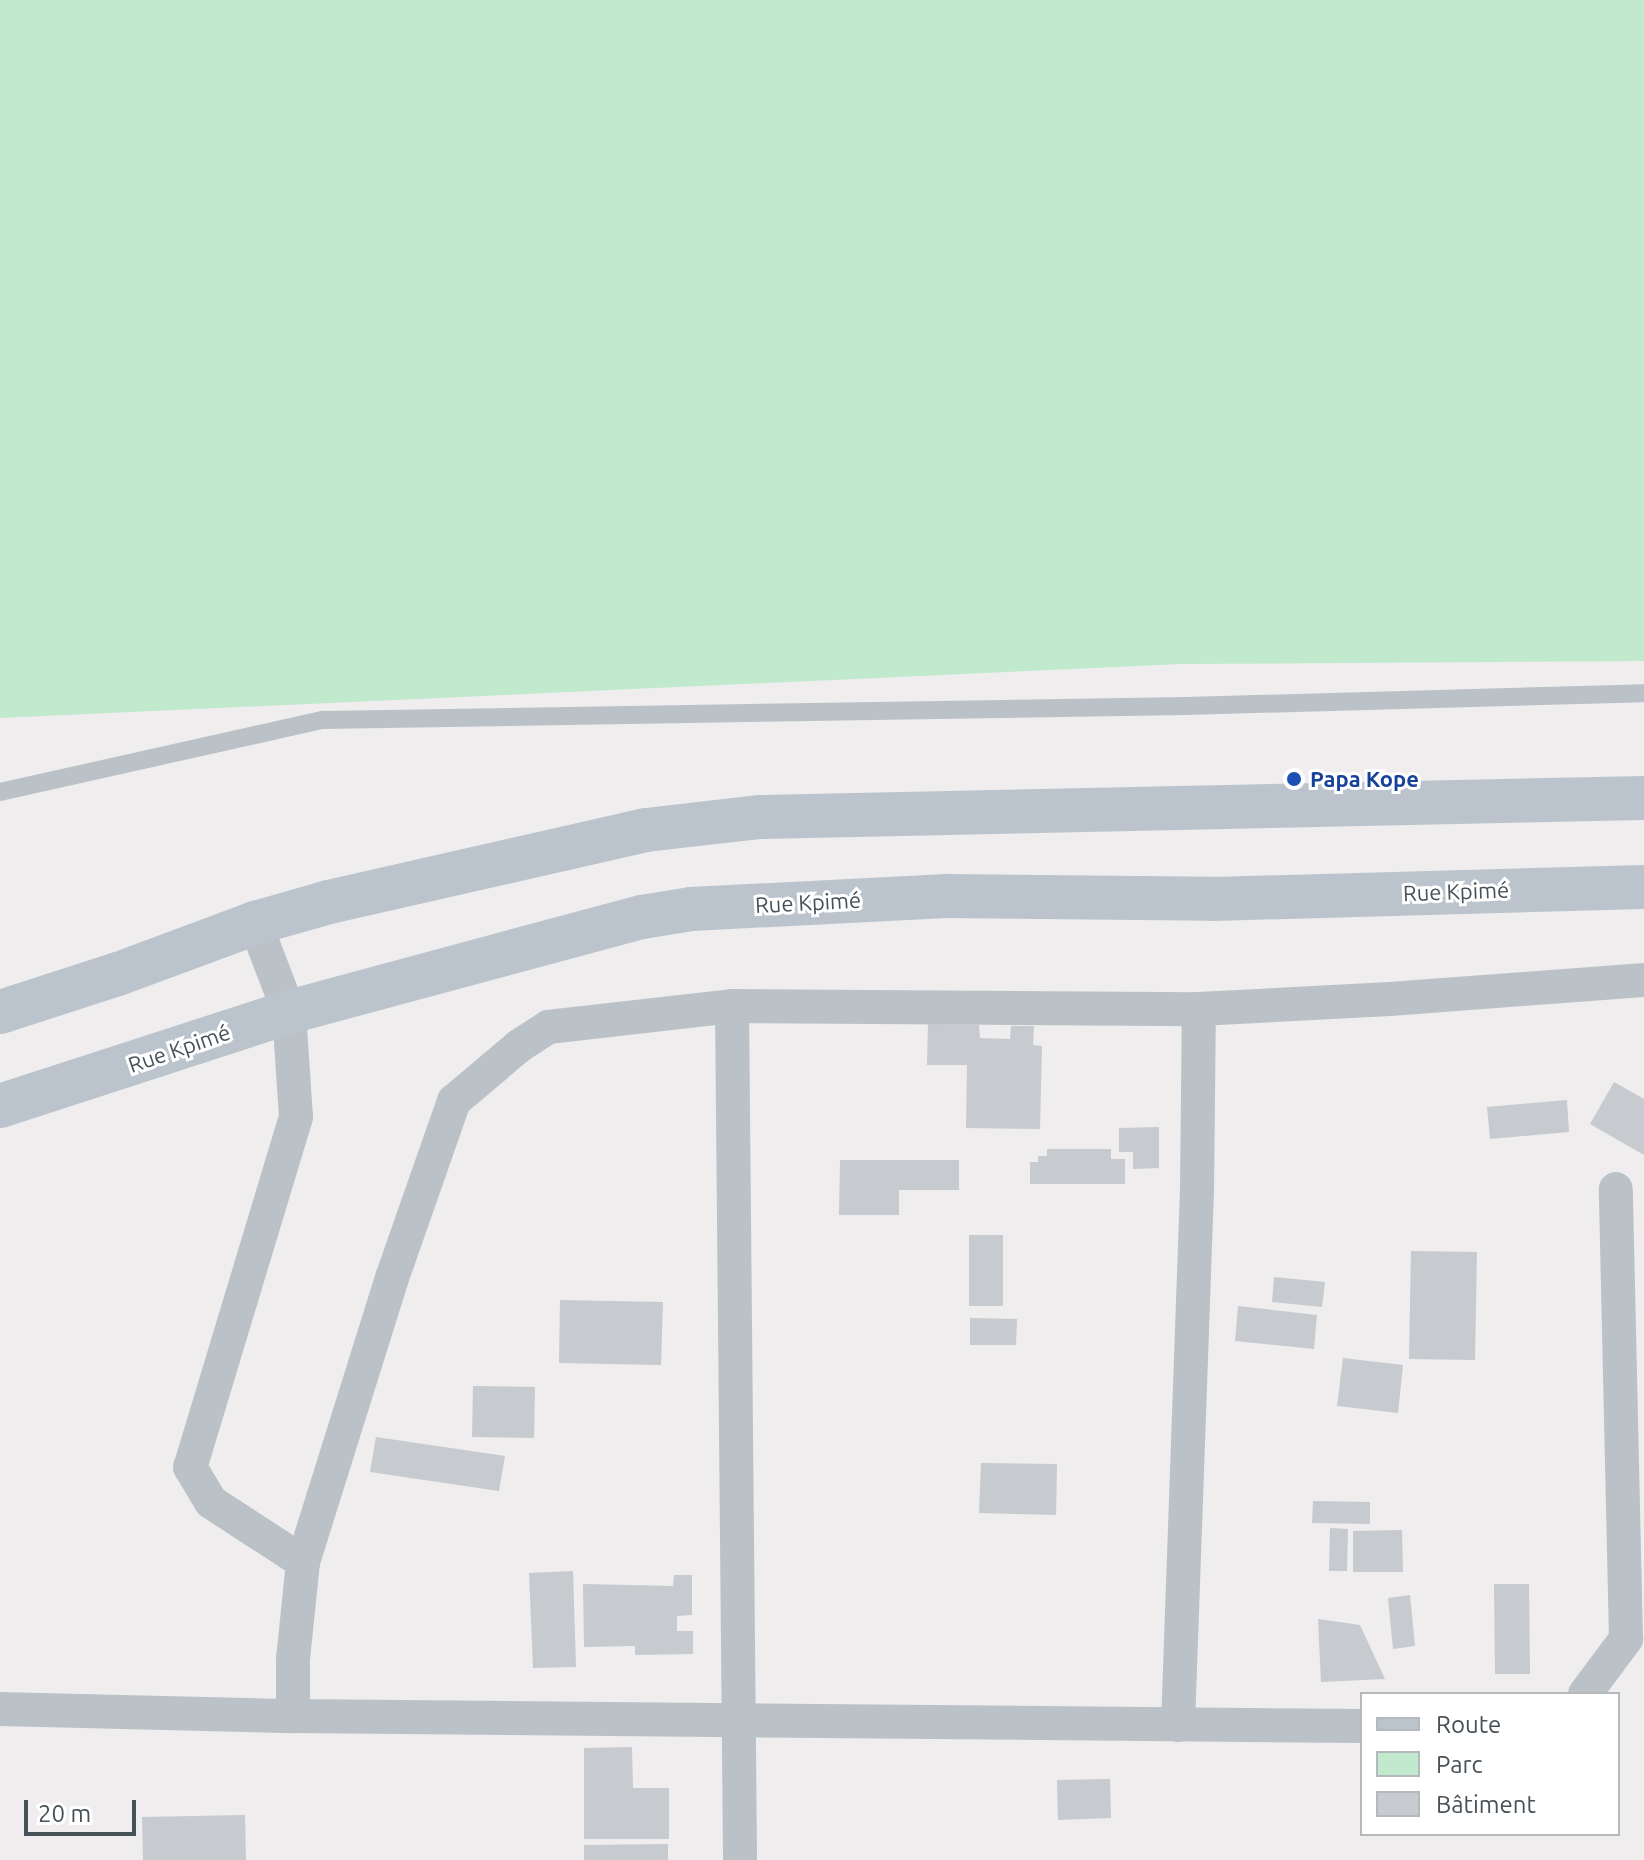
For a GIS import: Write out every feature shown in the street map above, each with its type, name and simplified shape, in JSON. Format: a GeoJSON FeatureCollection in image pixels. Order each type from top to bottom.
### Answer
{"type":"FeatureCollection","features":[{"type":"Feature","properties":{"kind":"main road"},"geometry":{"type":"LineString","coordinates":[[0,1012],[255,923],[517,857],[646,830],[760,817],[1644,798]]}},
{"type":"Feature","properties":{"kind":"main road","name":"Rue Kpimé"},"geometry":{"type":"LineString","coordinates":[[0,1106],[289,1012],[595,929],[691,909],[947,896],[1213,899],[1644,887]]}},
{"type":"Feature","properties":{"kind":"street"},"geometry":{"type":"LineString","coordinates":[[255,923],[289,1012],[296,1117],[190,1467],[211,1502],[303,1562]]}},
{"type":"Feature","properties":{"kind":"street"},"geometry":{"type":"LineString","coordinates":[[293,1716],[293,1659],[303,1562],[392,1278],[454,1101],[519,1046],[548,1027],[732,1006],[1199,1009],[1390,999],[1644,980]]}},
{"type":"Feature","properties":{"kind":"street"},"geometry":{"type":"LineString","coordinates":[[732,1006],[740,1860]]}},
{"type":"Feature","properties":{"kind":"street"},"geometry":{"type":"LineString","coordinates":[[1178,1725],[1197,1190],[1199,1009]]}},
{"type":"Feature","properties":{"kind":"street"},"geometry":{"type":"LineString","coordinates":[[1587,1692],[1635,1638],[1616,1189]]}},
{"type":"Feature","properties":{"kind":"street"},"geometry":{"type":"LineString","coordinates":[[0,1709],[293,1716],[1360,1726]]}},
{"type":"Feature","properties":{"kind":"lane"},"geometry":{"type":"LineString","coordinates":[[0,792],[323,720],[1170,706],[1644,693]]}},
{"type":"Feature","properties":{"kind":"green space"},"geometry":{"type":"Polygon","coordinates":[[[0,0],[1644,0],[1644,661],[1181,664],[0,718],[0,0]]]}},
{"type":"Feature","properties":{"kind":"building"},"geometry":{"type":"Polygon","coordinates":[[[928,1024],[979,1025],[980,1038],[1010,1039],[1011,1026],[1034,1026],[1033,1045],[1042,1046],[1040,1129],[966,1128],[967,1065],[927,1065],[928,1024]]]}},
{"type":"Feature","properties":{"kind":"building"},"geometry":{"type":"Polygon","coordinates":[[[1614,1082],[1644,1099],[1644,1155],[1590,1124],[1614,1082]]]}},
{"type":"Feature","properties":{"kind":"building"},"geometry":{"type":"Polygon","coordinates":[[[1567,1100],[1569,1132],[1490,1139],[1487,1107],[1567,1100]]]}},
{"type":"Feature","properties":{"kind":"building"},"geometry":{"type":"Polygon","coordinates":[[[1159,1127],[1159,1168],[1133,1169],[1133,1152],[1119,1152],[1119,1128],[1159,1127]]]}},
{"type":"Feature","properties":{"kind":"building"},"geometry":{"type":"Polygon","coordinates":[[[1047,1149],[1111,1149],[1111,1159],[1125,1159],[1125,1184],[1030,1184],[1030,1162],[1038,1162],[1038,1156],[1047,1156],[1047,1149]]]}},
{"type":"Feature","properties":{"kind":"building"},"geometry":{"type":"Polygon","coordinates":[[[840,1160],[959,1160],[959,1190],[899,1190],[899,1215],[839,1215],[840,1160]]]}},
{"type":"Feature","properties":{"kind":"building"},"geometry":{"type":"Polygon","coordinates":[[[969,1235],[1003,1235],[1003,1306],[969,1306],[969,1235]]]}},
{"type":"Feature","properties":{"kind":"building"},"geometry":{"type":"Polygon","coordinates":[[[1411,1251],[1477,1252],[1475,1360],[1409,1359],[1411,1251]]]}},
{"type":"Feature","properties":{"kind":"building"},"geometry":{"type":"Polygon","coordinates":[[[1274,1277],[1325,1282],[1322,1307],[1272,1302],[1274,1277]]]}},
{"type":"Feature","properties":{"kind":"building"},"geometry":{"type":"Polygon","coordinates":[[[560,1300],[663,1302],[661,1365],[559,1363],[560,1300]]]}},
{"type":"Feature","properties":{"kind":"building"},"geometry":{"type":"Polygon","coordinates":[[[1238,1306],[1317,1315],[1314,1349],[1235,1341],[1238,1306]]]}},
{"type":"Feature","properties":{"kind":"building"},"geometry":{"type":"Polygon","coordinates":[[[970,1318],[1017,1319],[1016,1345],[970,1345],[970,1318]]]}},
{"type":"Feature","properties":{"kind":"building"},"geometry":{"type":"Polygon","coordinates":[[[1343,1358],[1403,1365],[1398,1413],[1337,1406],[1343,1358]]]}},
{"type":"Feature","properties":{"kind":"building"},"geometry":{"type":"Polygon","coordinates":[[[473,1386],[535,1387],[534,1438],[472,1437],[473,1386]]]}},
{"type":"Feature","properties":{"kind":"building"},"geometry":{"type":"Polygon","coordinates":[[[376,1437],[505,1456],[499,1491],[370,1472],[376,1437]]]}},
{"type":"Feature","properties":{"kind":"building"},"geometry":{"type":"Polygon","coordinates":[[[981,1463],[1057,1464],[1056,1515],[979,1513],[981,1463]]]}},
{"type":"Feature","properties":{"kind":"building"},"geometry":{"type":"Polygon","coordinates":[[[1313,1501],[1370,1502],[1370,1524],[1312,1523],[1313,1501]]]}},
{"type":"Feature","properties":{"kind":"building"},"geometry":{"type":"Polygon","coordinates":[[[1330,1528],[1348,1529],[1347,1571],[1329,1571],[1330,1528]]]}},
{"type":"Feature","properties":{"kind":"building"},"geometry":{"type":"Polygon","coordinates":[[[1402,1530],[1403,1572],[1353,1572],[1353,1531],[1402,1530]]]}},
{"type":"Feature","properties":{"kind":"building"},"geometry":{"type":"Polygon","coordinates":[[[573,1571],[576,1667],[533,1668],[529,1573],[573,1571]]]}},
{"type":"Feature","properties":{"kind":"building"},"geometry":{"type":"Polygon","coordinates":[[[674,1575],[692,1575],[692,1615],[677,1616],[677,1631],[693,1631],[693,1654],[635,1655],[635,1646],[584,1647],[583,1584],[673,1586],[674,1575]]]}},
{"type":"Feature","properties":{"kind":"building"},"geometry":{"type":"Polygon","coordinates":[[[1494,1584],[1529,1584],[1530,1674],[1495,1674],[1494,1584]]]}},
{"type":"Feature","properties":{"kind":"building"},"geometry":{"type":"Polygon","coordinates":[[[1410,1595],[1415,1646],[1393,1649],[1388,1598],[1410,1595]]]}},
{"type":"Feature","properties":{"kind":"building"},"geometry":{"type":"Polygon","coordinates":[[[1318,1619],[1360,1625],[1385,1679],[1321,1682],[1318,1619]]]}},
{"type":"Feature","properties":{"kind":"building"},"geometry":{"type":"Polygon","coordinates":[[[632,1747],[633,1788],[669,1788],[669,1839],[584,1839],[584,1748],[632,1747]]]}},
{"type":"Feature","properties":{"kind":"building"},"geometry":{"type":"Polygon","coordinates":[[[1110,1779],[1111,1818],[1058,1820],[1057,1780],[1110,1779]]]}},
{"type":"Feature","properties":{"kind":"building"},"geometry":{"type":"Polygon","coordinates":[[[245,1815],[246,1860],[143,1860],[142,1817],[245,1815]]]}},
{"type":"Feature","properties":{"kind":"building"},"geometry":{"type":"Polygon","coordinates":[[[668,1844],[668,1860],[584,1860],[584,1845],[668,1844]]]}},
{"type":"Feature","properties":{"kind":"place","name":"Papa Kope"},"geometry":{"type":"Point","coordinates":[1294,779]}}]}
